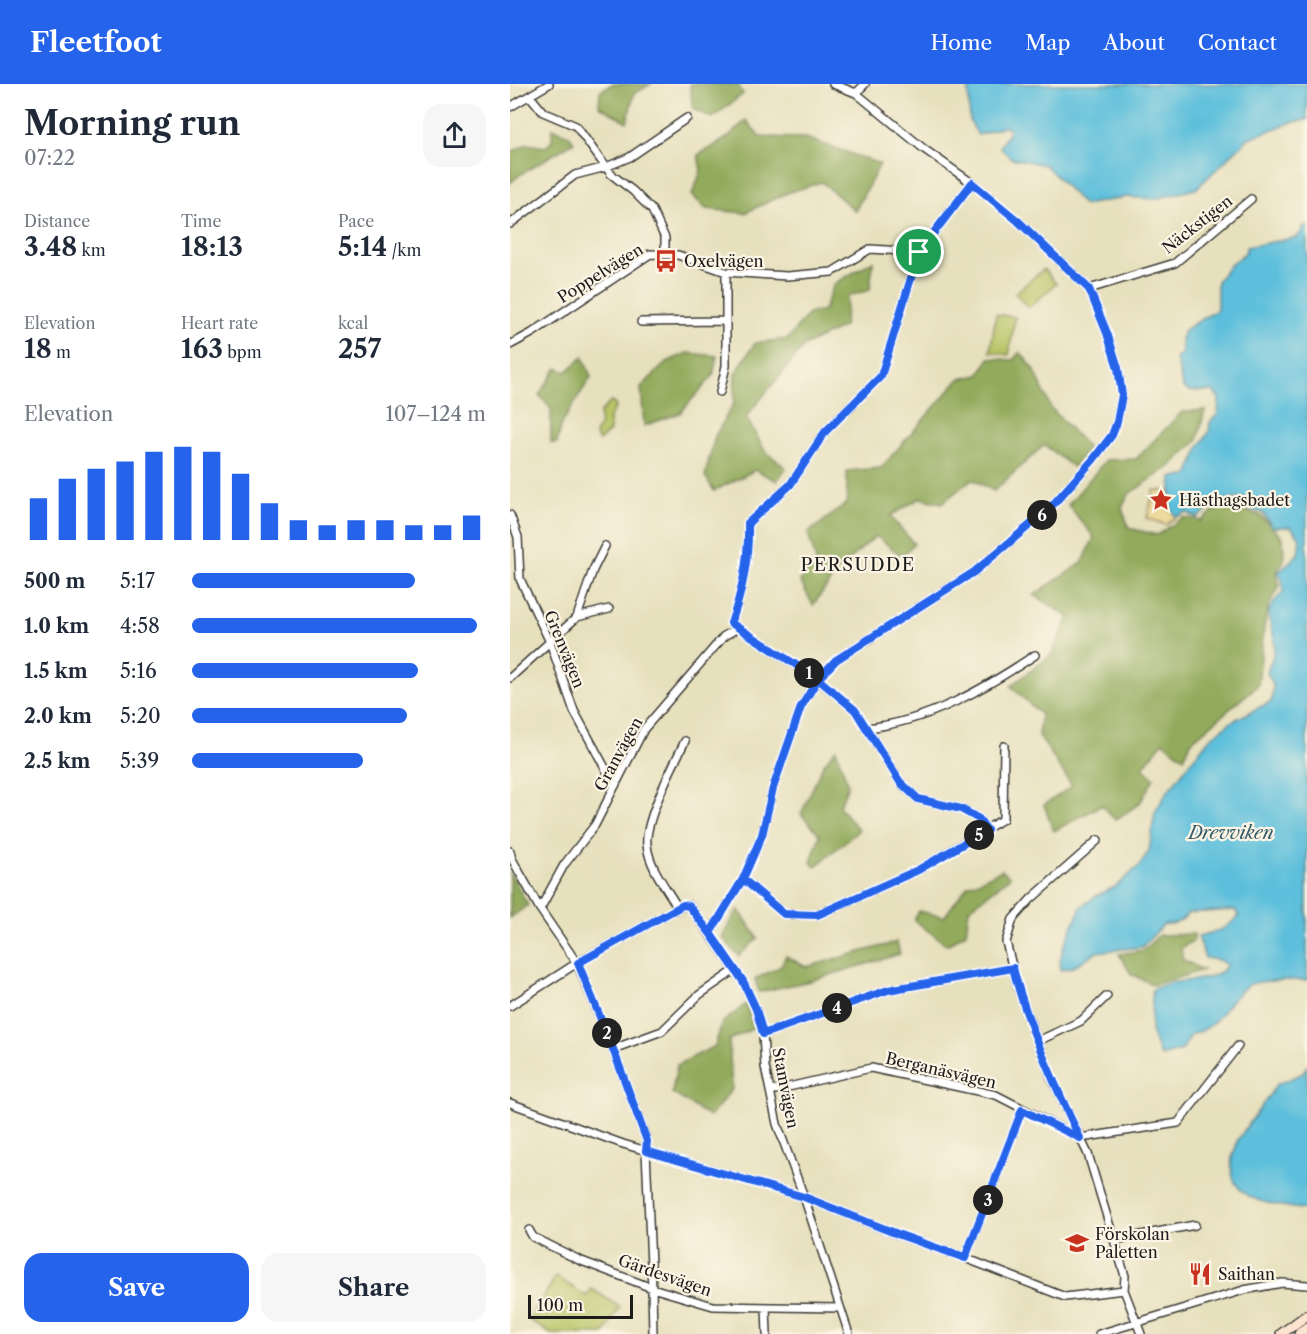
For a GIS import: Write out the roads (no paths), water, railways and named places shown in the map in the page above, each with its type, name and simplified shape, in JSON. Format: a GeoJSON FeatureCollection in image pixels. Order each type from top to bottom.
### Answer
{"type":"FeatureCollection","features":[{"type":"Feature","properties":{"kind":"main road"},"geometry":{"type":"LineString","coordinates":[[1281,1334],[1307,1315]]}},
{"type":"Feature","properties":{"kind":"main road"},"geometry":{"type":"LineString","coordinates":[[1299,1334],[1307,1327]]}},
{"type":"Feature","properties":{"kind":"street"},"geometry":{"type":"LineString","coordinates":[[510,107],[549,84]]}},
{"type":"Feature","properties":{"kind":"street"},"geometry":{"type":"LineString","coordinates":[[710,933],[743,879],[762,835],[773,788],[801,707],[818,679],[836,660],[974,572],[1049,509],[1112,435],[1122,395],[1118,368],[1089,289],[1018,221],[972,183],[924,149],[856,93],[833,84]]}},
{"type":"Feature","properties":{"kind":"street"},"geometry":{"type":"LineString","coordinates":[[856,93],[865,84]]}},
{"type":"Feature","properties":{"kind":"street"},"geometry":{"type":"LineString","coordinates":[[530,96],[543,112],[576,126],[611,174],[652,210],[665,238],[664,254]]}},
{"type":"Feature","properties":{"kind":"street"},"geometry":{"type":"LineString","coordinates":[[510,224],[575,175],[606,167],[630,157],[687,118]]}},
{"type":"Feature","properties":{"kind":"street"},"geometry":{"type":"LineString","coordinates":[[972,183],[919,252],[881,376],[825,432],[790,485],[748,523],[749,551],[741,597],[731,623],[818,679],[855,710],[900,782],[918,799],[961,809],[979,819],[987,830]]}},
{"type":"Feature","properties":{"kind":"street","name":"Näckstigen"},"geometry":{"type":"LineString","coordinates":[[1089,289],[1175,263],[1251,199]]}},
{"type":"Feature","properties":{"kind":"street","name":"Poppelvägen"},"geometry":{"type":"LineString","coordinates":[[510,345],[532,333],[650,254],[678,255],[726,272],[787,276],[832,272],[870,249],[919,252]]}},
{"type":"Feature","properties":{"kind":"street"},"geometry":{"type":"LineString","coordinates":[[720,392],[726,366],[726,272]]}},
{"type":"Feature","properties":{"kind":"street"},"geometry":{"type":"LineString","coordinates":[[641,322],[725,321]]}},
{"type":"Feature","properties":{"kind":"street","name":"Grenvägen"},"geometry":{"type":"LineString","coordinates":[[510,515],[518,537],[520,579],[550,642],[574,711],[615,786]]}},
{"type":"Feature","properties":{"kind":"street"},"geometry":{"type":"LineString","coordinates":[[510,678],[577,617],[593,570],[605,546]]}},
{"type":"Feature","properties":{"kind":"street"},"geometry":{"type":"LineString","coordinates":[[577,617],[609,609]]}},
{"type":"Feature","properties":{"kind":"street","name":"Granvägen"},"geometry":{"type":"LineString","coordinates":[[540,909],[564,865],[595,825],[645,729],[723,636],[738,628]]}},
{"type":"Feature","properties":{"kind":"street"},"geometry":{"type":"LineString","coordinates":[[866,728],[884,726],[933,713],[1000,678],[1035,655]]}},
{"type":"Feature","properties":{"kind":"street"},"geometry":{"type":"LineString","coordinates":[[510,1006],[578,963],[678,908],[652,862],[647,846],[647,832],[663,788],[685,741]]}},
{"type":"Feature","properties":{"kind":"street"},"geometry":{"type":"LineString","coordinates":[[743,879],[784,914],[817,915],[918,870],[1003,819],[1004,746]]}},
{"type":"Feature","properties":{"kind":"street"},"geometry":{"type":"LineString","coordinates":[[1098,840],[1031,899],[1013,919],[1006,942],[1051,1077],[1088,1154],[1125,1276],[1124,1290],[1142,1334]]}},
{"type":"Feature","properties":{"kind":"street"},"geometry":{"type":"LineString","coordinates":[[510,851],[512,859],[540,909],[578,963],[647,1141],[652,1334]]}},
{"type":"Feature","properties":{"kind":"street","name":"Stamvägen"},"geometry":{"type":"LineString","coordinates":[[678,908],[689,906],[710,933],[743,981],[756,1009],[763,1034],[765,1067],[777,1124],[804,1197],[849,1334]]}},
{"type":"Feature","properties":{"kind":"street"},"geometry":{"type":"LineString","coordinates":[[763,1034],[888,990],[1013,968]]}},
{"type":"Feature","properties":{"kind":"street"},"geometry":{"type":"LineString","coordinates":[[613,1049],[662,1031],[699,995],[735,970]]}},
{"type":"Feature","properties":{"kind":"street"},"geometry":{"type":"LineString","coordinates":[[1038,1041],[1081,1021],[1107,996]]}},
{"type":"Feature","properties":{"kind":"street"},"geometry":{"type":"LineString","coordinates":[[1080,1138],[1178,1123],[1238,1046]]}},
{"type":"Feature","properties":{"kind":"street","name":"Berganäsvägen"},"geometry":{"type":"LineString","coordinates":[[771,1091],[871,1068],[996,1095],[1080,1138]]}},
{"type":"Feature","properties":{"kind":"street"},"geometry":{"type":"LineString","coordinates":[[510,1103],[646,1151],[804,1197],[1065,1297],[1124,1290]]}},
{"type":"Feature","properties":{"kind":"street"},"geometry":{"type":"LineString","coordinates":[[965,1258],[1022,1110]]}},
{"type":"Feature","properties":{"kind":"street"},"geometry":{"type":"LineString","coordinates":[[1114,1240],[1195,1225]]}},
{"type":"Feature","properties":{"kind":"street","name":"Gärdesvägen"},"geometry":{"type":"LineString","coordinates":[[529,1230],[533,1237],[579,1260],[652,1288],[712,1306],[840,1308]]}},
{"type":"Feature","properties":{"kind":"street"},"geometry":{"type":"LineString","coordinates":[[1100,1334],[1244,1290],[1282,1283],[1307,1285]]}},
{"type":"Feature","properties":{"kind":"street"},"geometry":{"type":"LineString","coordinates":[[766,1307],[767,1334]]}},
{"type":"Feature","properties":{"kind":"water"},"geometry":{"type":"Polygon","coordinates":[[[977,84],[1307,84],[1307,120],[1293,122],[1249,138],[1196,189],[1154,199],[1127,197],[1084,205],[1045,165],[1011,158],[1000,147],[1010,130],[1005,126],[978,135],[970,121],[968,90],[977,84]]]}},
{"type":"Feature","properties":{"kind":"water","name":"Drevviken"},"geometry":{"type":"Polygon","coordinates":[[[1307,225],[1307,980],[1267,981],[1247,986],[1233,998],[1208,1027],[1192,1034],[1182,1050],[1160,1056],[1151,1031],[1152,990],[1168,983],[1209,977],[1222,970],[1227,965],[1219,960],[1205,958],[1198,936],[1216,932],[1225,927],[1239,916],[1235,910],[1188,913],[1178,922],[1164,924],[1142,947],[1096,952],[1073,967],[1060,970],[1060,961],[1063,948],[1081,907],[1096,896],[1115,887],[1139,866],[1149,851],[1155,812],[1167,792],[1209,739],[1231,722],[1272,701],[1273,684],[1267,673],[1274,649],[1273,632],[1269,620],[1270,608],[1283,592],[1282,580],[1278,573],[1298,554],[1300,538],[1291,527],[1272,527],[1263,513],[1246,508],[1250,499],[1233,498],[1220,501],[1197,518],[1186,512],[1176,517],[1170,508],[1172,477],[1188,476],[1199,447],[1209,432],[1210,422],[1218,414],[1219,398],[1213,391],[1189,391],[1183,387],[1176,358],[1182,353],[1181,340],[1184,330],[1217,310],[1217,281],[1230,265],[1246,252],[1246,247],[1298,237],[1307,225]]]}},
{"type":"Feature","properties":{"kind":"water"},"geometry":{"type":"Polygon","coordinates":[[[1307,1066],[1307,1210],[1268,1203],[1244,1193],[1236,1185],[1232,1173],[1232,1158],[1237,1141],[1277,1084],[1302,1074],[1307,1066]]]}},
{"type":"Feature","properties":{"kind":"place","name":"Oxelvägen"},"geometry":{"type":"Point","coordinates":[666,261]}},
{"type":"Feature","properties":{"kind":"place","name":"Hästhagsbadet"},"geometry":{"type":"Point","coordinates":[1161,500]}},
{"type":"Feature","properties":{"kind":"place","name":"Förskolan Paletten"},"geometry":{"type":"Point","coordinates":[1077,1243]}},
{"type":"Feature","properties":{"kind":"place","name":"Saithan"},"geometry":{"type":"Point","coordinates":[1200,1274]}},
{"type":"Feature","properties":{"kind":"district","name":"PERSUDDE"},"geometry":{"type":"Point","coordinates":[858,565]}}]}
